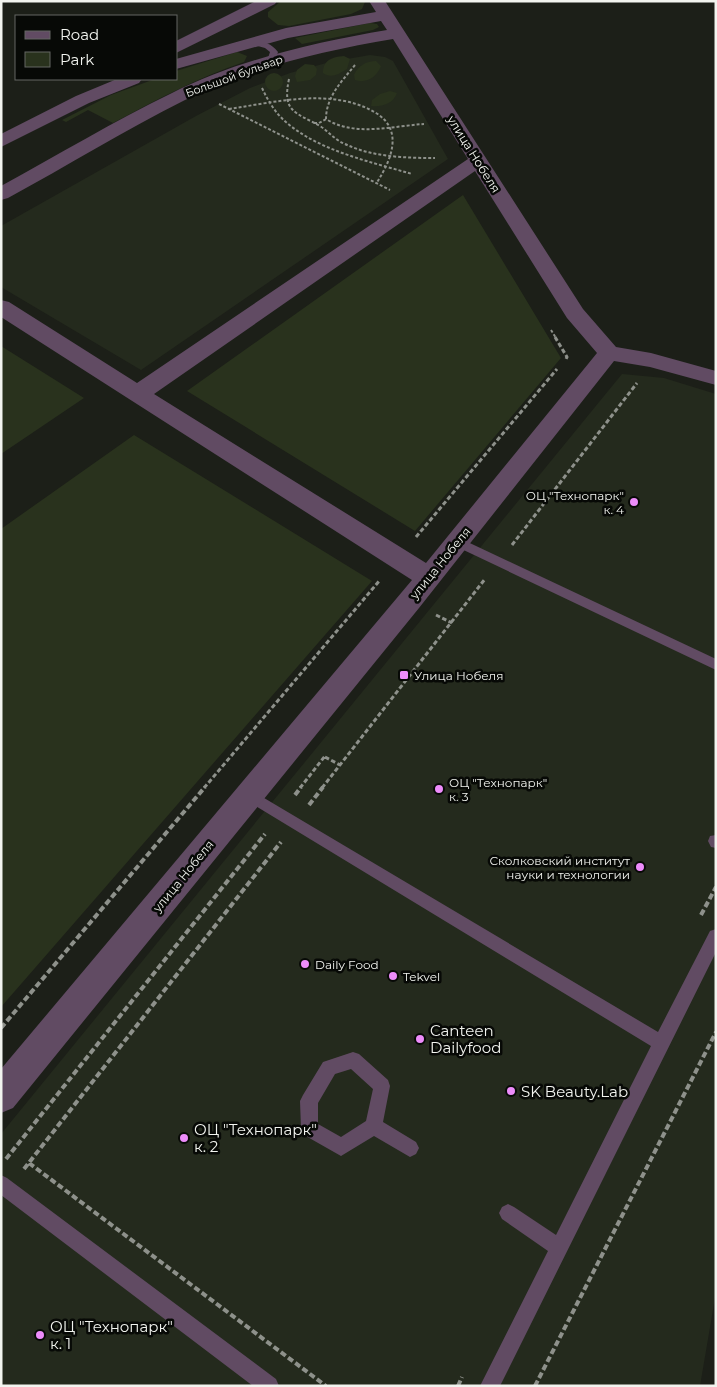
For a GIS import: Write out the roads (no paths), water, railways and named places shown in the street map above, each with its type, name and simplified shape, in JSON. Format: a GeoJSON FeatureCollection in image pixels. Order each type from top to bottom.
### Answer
{"type":"FeatureCollection","features":[{"type":"Feature","properties":{"kind":"street"},"geometry":{"type":"LineString","coordinates":[[178,47],[262,5],[268,26],[286,33]]}},
{"type":"Feature","properties":{"kind":"street","name":"Большой бульвар"},"geometry":{"type":"LineString","coordinates":[[178,63],[382,8]]}},
{"type":"Feature","properties":{"kind":"street","name":"улица Нобеля"},"geometry":{"type":"LineString","coordinates":[[1,1096],[457,542],[609,352],[575,313],[382,8]]}},
{"type":"Feature","properties":{"kind":"street","name":"Большой бульвар"},"geometry":{"type":"LineString","coordinates":[[1,194],[180,96],[222,78],[271,61],[340,43],[399,33]]}},
{"type":"Feature","properties":{"kind":"street"},"geometry":{"type":"LineString","coordinates":[[1,141],[120,82]]}},
{"type":"Feature","properties":{"kind":"street"},"geometry":{"type":"LineString","coordinates":[[139,393],[478,160]]}},
{"type":"Feature","properties":{"kind":"street"},"geometry":{"type":"LineString","coordinates":[[1,307],[428,577]]}},
{"type":"Feature","properties":{"kind":"street"},"geometry":{"type":"LineString","coordinates":[[609,352],[651,360],[716,378]]}},
{"type":"Feature","properties":{"kind":"lane"},"geometry":{"type":"LineString","coordinates":[[253,42],[268,46],[274,52],[271,61]]}},
{"type":"Feature","properties":{"kind":"lane"},"geometry":{"type":"LineString","coordinates":[[457,542],[716,665]]}},
{"type":"Feature","properties":{"kind":"lane"},"geometry":{"type":"LineString","coordinates":[[249,795],[660,1042]]}},
{"type":"Feature","properties":{"kind":"lane"},"geometry":{"type":"LineString","coordinates":[[490,1386],[560,1248],[660,1042],[716,936]]}},
{"type":"Feature","properties":{"kind":"lane"},"geometry":{"type":"LineString","coordinates":[[353,1060],[382,1086],[374,1126],[341,1147],[310,1129],[309,1101],[329,1068],[353,1060]]}},
{"type":"Feature","properties":{"kind":"lane"},"geometry":{"type":"LineString","coordinates":[[374,1126],[410,1148]]}},
{"type":"Feature","properties":{"kind":"lane"},"geometry":{"type":"LineString","coordinates":[[4,1186],[269,1386]]}},
{"type":"Feature","properties":{"kind":"lane"},"geometry":{"type":"LineString","coordinates":[[508,1213],[560,1248]]}},
{"type":"Feature","properties":{"kind":"place","name":"ОЦ \"Технопарк\" к. 4"},"geometry":{"type":"Point","coordinates":[634,502]}},
{"type":"Feature","properties":{"kind":"place","name":"Улица Нобеля"},"geometry":{"type":"Point","coordinates":[404,675]}},
{"type":"Feature","properties":{"kind":"place","name":"ОЦ \"Технопарк\" к. 3"},"geometry":{"type":"Point","coordinates":[439,789]}},
{"type":"Feature","properties":{"kind":"place","name":"Сколковский институт науки и технологии"},"geometry":{"type":"Point","coordinates":[640,867]}},
{"type":"Feature","properties":{"kind":"place","name":"Daily Food"},"geometry":{"type":"Point","coordinates":[305,964]}},
{"type":"Feature","properties":{"kind":"place","name":"Tekvel"},"geometry":{"type":"Point","coordinates":[393,976]}},
{"type":"Feature","properties":{"kind":"place","name":"Canteen Dailyfood"},"geometry":{"type":"Point","coordinates":[420,1039]}},
{"type":"Feature","properties":{"kind":"place","name":"SK Beauty.Lab"},"geometry":{"type":"Point","coordinates":[511,1091]}},
{"type":"Feature","properties":{"kind":"place","name":"ОЦ \"Технопарк\" к. 2"},"geometry":{"type":"Point","coordinates":[184,1138]}},
{"type":"Feature","properties":{"kind":"place","name":"ОЦ \"Технопарк\" к. 1"},"geometry":{"type":"Point","coordinates":[40,1335]}}]}
